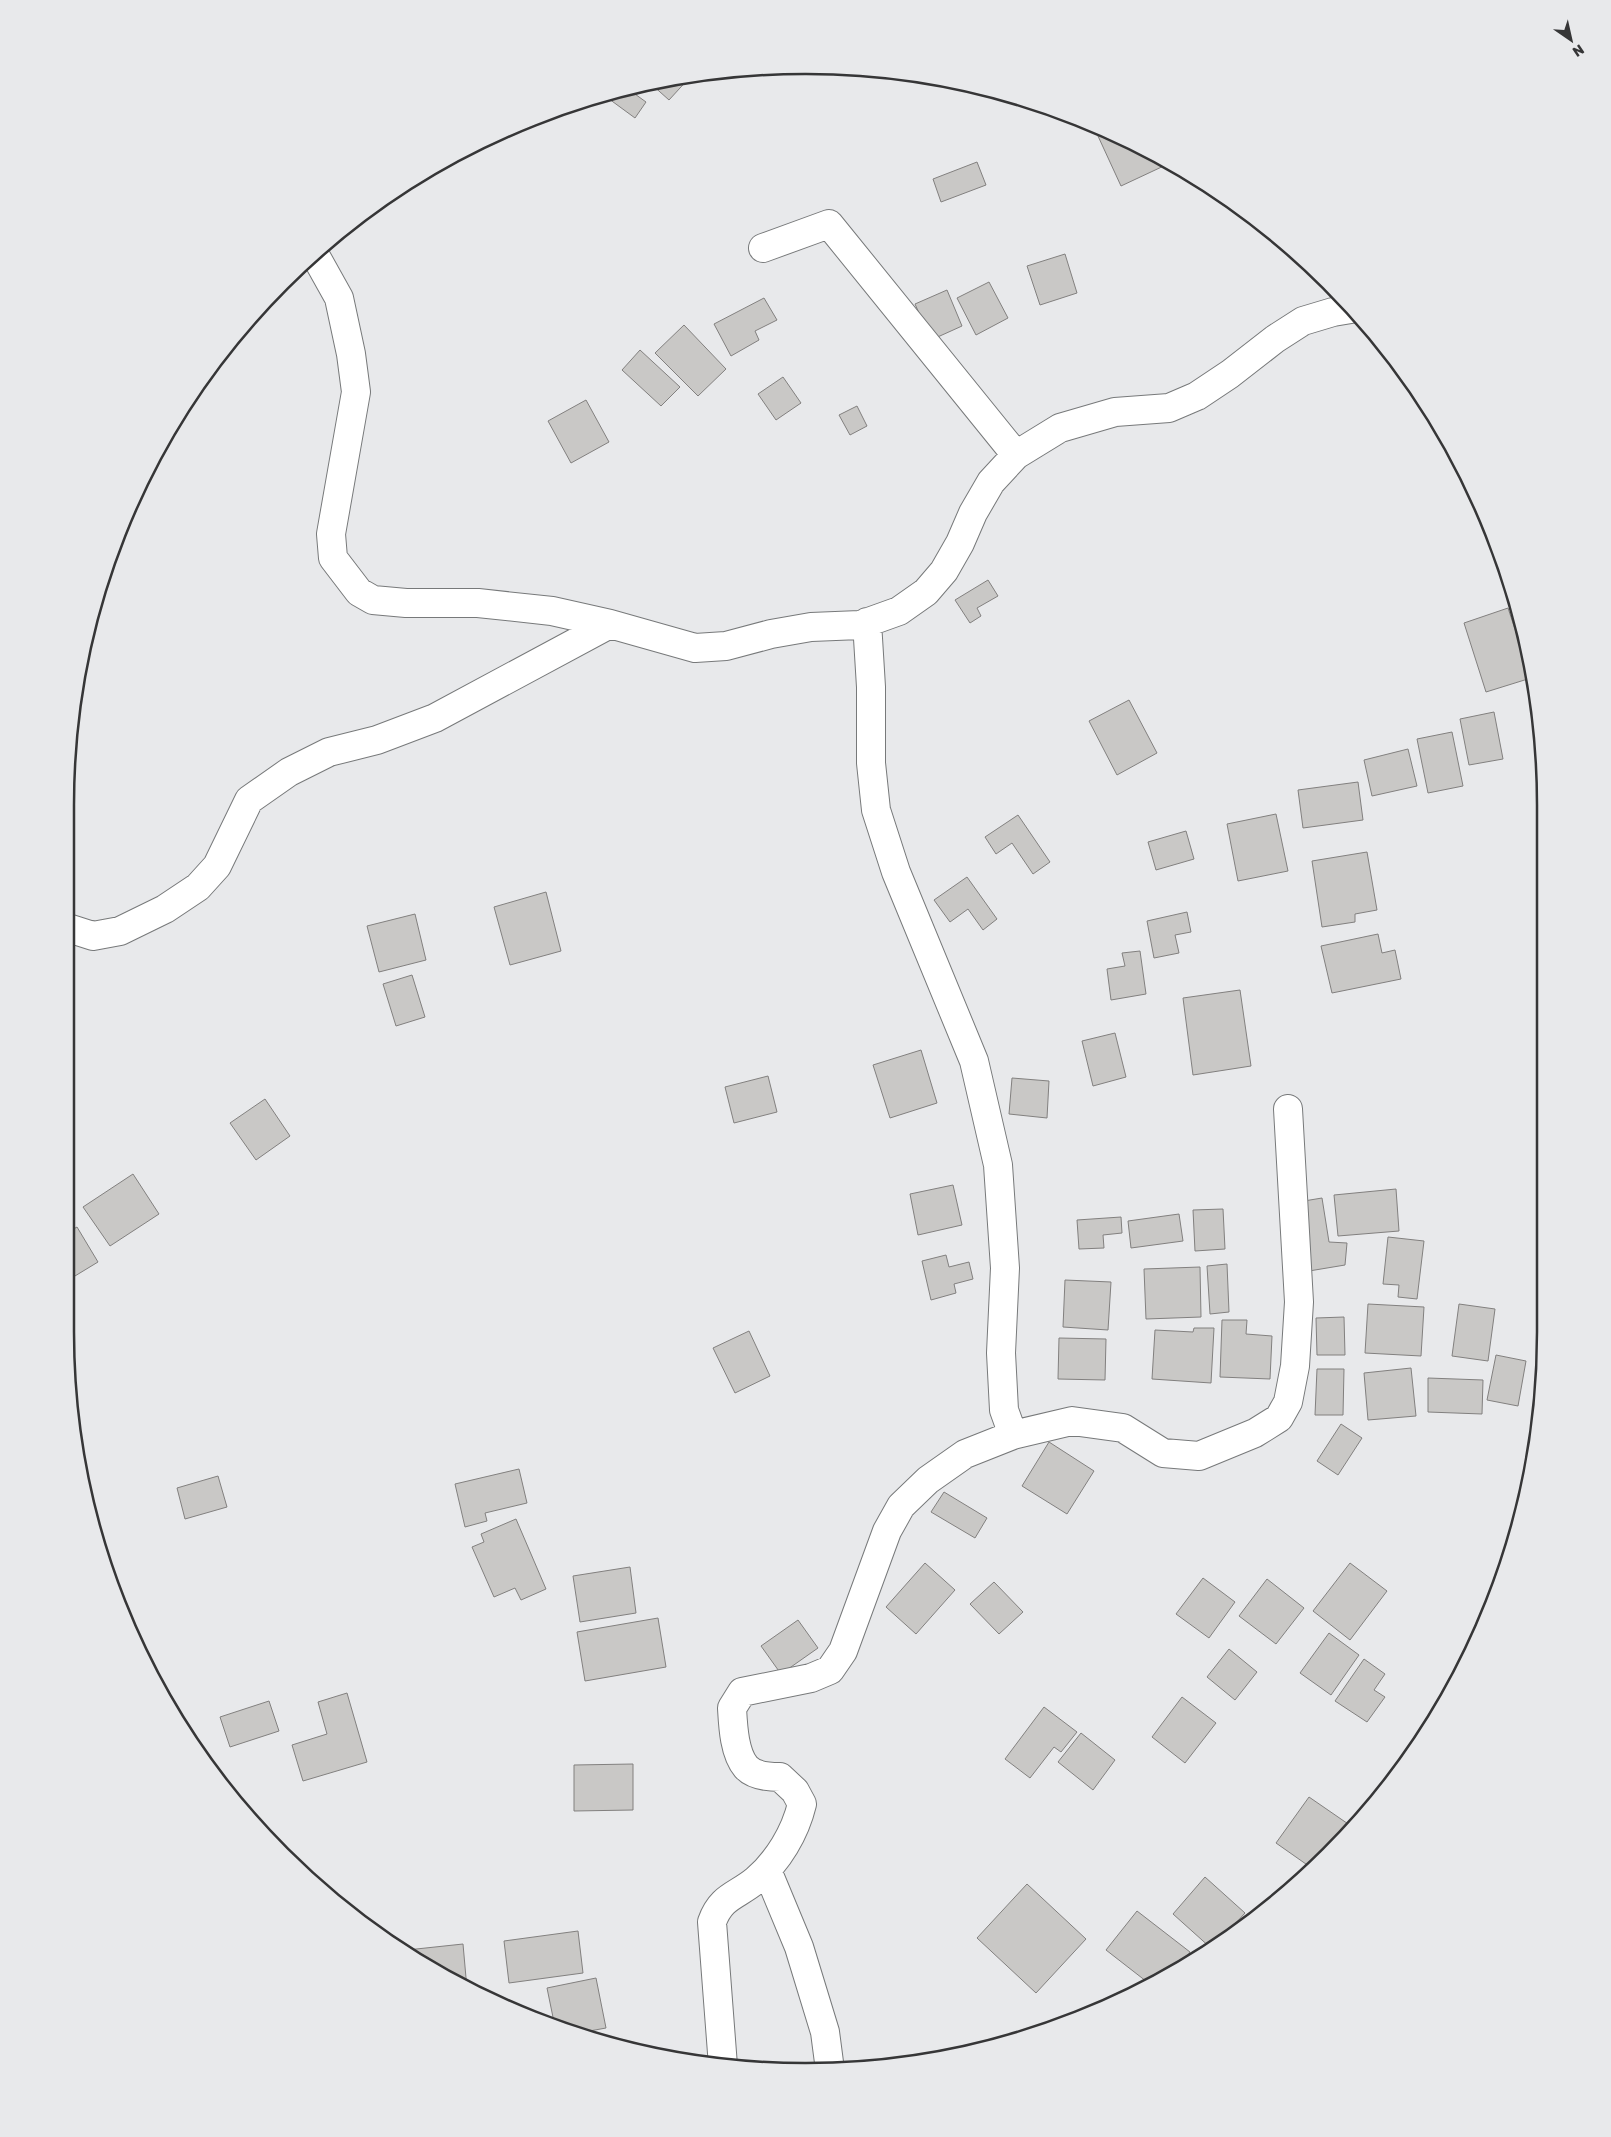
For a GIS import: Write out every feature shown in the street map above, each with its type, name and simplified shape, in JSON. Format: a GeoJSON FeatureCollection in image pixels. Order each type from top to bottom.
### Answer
{"type":"FeatureCollection","features":[{"type":"Feature","properties":{"kind":"street"},"geometry":{"type":"LineString","coordinates":[[763,248],[828,224],[1016,455]]}},
{"type":"Feature","properties":{"kind":"street"},"geometry":{"type":"LineString","coordinates":[[317,260],[339,298],[351,354],[356,392],[331,534],[333,558],[359,592],[373,600],[406,604],[478,604],[552,611],[610,624],[695,648],[726,646],[771,634],[811,627],[860,625],[899,611],[926,592],[944,571],[991,482],[1016,455],[1060,428],[1115,412],[1169,408],[1197,396],[1303,320],[1344,310]]}},
{"type":"Feature","properties":{"kind":"street"},"geometry":{"type":"LineString","coordinates":[[866,622],[871,687],[871,763],[876,810],[896,872],[974,1061],[998,1165],[1005,1268],[1001,1353],[1004,1410],[1013,1435]]}},
{"type":"Feature","properties":{"kind":"street"},"geometry":{"type":"LineString","coordinates":[[74,930],[93,936],[120,931],[165,909],[198,887],[217,866],[249,800],[289,772],[329,752],[377,740],[435,718],[610,624]]}},
{"type":"Feature","properties":{"kind":"street"},"geometry":{"type":"LineString","coordinates":[[722,2058],[712,1922],[717,1909],[767,1870],[789,1838],[802,1804],[795,1791],[780,1777],[765,1777],[746,1767],[739,1752],[732,1708],[742,1692],[811,1678],[830,1670],[843,1651],[888,1531],[901,1506],[928,1480],[965,1454],[1013,1435],[1072,1421],[1123,1428],[1163,1453],[1199,1456],[1255,1433],[1279,1418],[1288,1402],[1295,1366],[1299,1302],[1288,1109]]}},
{"type":"Feature","properties":{"kind":"street"},"geometry":{"type":"LineString","coordinates":[[767,1870],[802,1956],[825,2032],[829,2063]]}},
{"type":"Feature","properties":{"kind":"building"},"geometry":{"type":"Polygon","coordinates":[[[683,85],[669,100],[657,89],[683,85]]]}},
{"type":"Feature","properties":{"kind":"building"},"geometry":{"type":"Polygon","coordinates":[[[636,94],[646,102],[635,118],[611,100],[636,94]]]}},
{"type":"Feature","properties":{"kind":"building"},"geometry":{"type":"Polygon","coordinates":[[[1097,134],[1162,167],[1121,186],[1097,134]]]}},
{"type":"Feature","properties":{"kind":"building"},"geometry":{"type":"Polygon","coordinates":[[[977,162],[986,185],[941,202],[933,179],[977,162]]]}},
{"type":"Feature","properties":{"kind":"building"},"geometry":{"type":"Polygon","coordinates":[[[1065,254],[1077,293],[1040,305],[1027,266],[1065,254]]]}},
{"type":"Feature","properties":{"kind":"building"},"geometry":{"type":"Polygon","coordinates":[[[989,282],[1008,318],[976,335],[957,298],[989,282]]]}},
{"type":"Feature","properties":{"kind":"building"},"geometry":{"type":"Polygon","coordinates":[[[947,290],[962,326],[931,340],[915,304],[947,290]]]}},
{"type":"Feature","properties":{"kind":"building"},"geometry":{"type":"Polygon","coordinates":[[[764,298],[777,320],[755,331],[759,340],[731,356],[714,324],[764,298]]]}},
{"type":"Feature","properties":{"kind":"building"},"geometry":{"type":"Polygon","coordinates":[[[684,325],[726,369],[698,396],[655,353],[684,325]]]}},
{"type":"Feature","properties":{"kind":"building"},"geometry":{"type":"Polygon","coordinates":[[[640,350],[680,387],[661,406],[622,370],[640,350]]]}},
{"type":"Feature","properties":{"kind":"building"},"geometry":{"type":"Polygon","coordinates":[[[783,377],[801,403],[776,420],[758,394],[783,377]]]}},
{"type":"Feature","properties":{"kind":"building"},"geometry":{"type":"Polygon","coordinates":[[[586,400],[609,442],[571,463],[548,421],[586,400]]]}},
{"type":"Feature","properties":{"kind":"building"},"geometry":{"type":"Polygon","coordinates":[[[857,406],[867,426],[850,435],[839,415],[857,406]]]}},
{"type":"Feature","properties":{"kind":"building"},"geometry":{"type":"Polygon","coordinates":[[[988,580],[998,596],[977,608],[981,616],[970,623],[955,600],[988,580]]]}},
{"type":"Feature","properties":{"kind":"building"},"geometry":{"type":"Polygon","coordinates":[[[1508,608],[1515,631],[1526,680],[1486,692],[1464,623],[1508,608]]]}},
{"type":"Feature","properties":{"kind":"building"},"geometry":{"type":"Polygon","coordinates":[[[1129,700],[1157,753],[1117,775],[1089,721],[1129,700]]]}},
{"type":"Feature","properties":{"kind":"building"},"geometry":{"type":"Polygon","coordinates":[[[1494,712],[1503,759],[1469,765],[1460,719],[1494,712]]]}},
{"type":"Feature","properties":{"kind":"building"},"geometry":{"type":"Polygon","coordinates":[[[1452,732],[1463,786],[1428,793],[1417,739],[1452,732]]]}},
{"type":"Feature","properties":{"kind":"building"},"geometry":{"type":"Polygon","coordinates":[[[1408,749],[1417,786],[1372,796],[1364,760],[1408,749]]]}},
{"type":"Feature","properties":{"kind":"building"},"geometry":{"type":"Polygon","coordinates":[[[1358,782],[1363,820],[1303,828],[1298,790],[1358,782]]]}},
{"type":"Feature","properties":{"kind":"building"},"geometry":{"type":"Polygon","coordinates":[[[1276,814],[1288,871],[1238,881],[1227,824],[1276,814]]]}},
{"type":"Feature","properties":{"kind":"building"},"geometry":{"type":"Polygon","coordinates":[[[1018,815],[1050,862],[1033,874],[1012,843],[996,854],[985,837],[1018,815]]]}},
{"type":"Feature","properties":{"kind":"building"},"geometry":{"type":"Polygon","coordinates":[[[1186,831],[1194,859],[1156,870],[1148,842],[1186,831]]]}},
{"type":"Feature","properties":{"kind":"building"},"geometry":{"type":"Polygon","coordinates":[[[1367,852],[1377,910],[1355,914],[1355,922],[1322,927],[1312,861],[1367,852]]]}},
{"type":"Feature","properties":{"kind":"building"},"geometry":{"type":"Polygon","coordinates":[[[967,877],[997,919],[983,930],[968,909],[950,922],[934,900],[967,877]]]}},
{"type":"Feature","properties":{"kind":"building"},"geometry":{"type":"Polygon","coordinates":[[[546,892],[561,951],[510,965],[494,907],[546,892]]]}},
{"type":"Feature","properties":{"kind":"building"},"geometry":{"type":"Polygon","coordinates":[[[1187,912],[1191,932],[1175,935],[1179,953],[1154,958],[1147,921],[1187,912]]]}},
{"type":"Feature","properties":{"kind":"building"},"geometry":{"type":"Polygon","coordinates":[[[415,914],[426,960],[379,972],[367,926],[415,914]]]}},
{"type":"Feature","properties":{"kind":"building"},"geometry":{"type":"Polygon","coordinates":[[[1378,934],[1382,953],[1395,950],[1401,979],[1332,993],[1321,946],[1378,934]]]}},
{"type":"Feature","properties":{"kind":"building"},"geometry":{"type":"Polygon","coordinates":[[[1140,951],[1146,994],[1111,1000],[1107,969],[1125,966],[1122,953],[1140,951]]]}},
{"type":"Feature","properties":{"kind":"building"},"geometry":{"type":"Polygon","coordinates":[[[412,975],[425,1017],[396,1026],[383,984],[412,975]]]}},
{"type":"Feature","properties":{"kind":"building"},"geometry":{"type":"Polygon","coordinates":[[[1240,990],[1251,1066],[1193,1075],[1183,998],[1240,990]]]}},
{"type":"Feature","properties":{"kind":"building"},"geometry":{"type":"Polygon","coordinates":[[[1115,1033],[1126,1077],[1093,1086],[1082,1041],[1115,1033]]]}},
{"type":"Feature","properties":{"kind":"building"},"geometry":{"type":"Polygon","coordinates":[[[921,1050],[937,1103],[890,1118],[873,1065],[921,1050]]]}},
{"type":"Feature","properties":{"kind":"building"},"geometry":{"type":"Polygon","coordinates":[[[768,1076],[777,1112],[734,1123],[725,1087],[768,1076]]]}},
{"type":"Feature","properties":{"kind":"building"},"geometry":{"type":"Polygon","coordinates":[[[1012,1078],[1049,1081],[1047,1118],[1009,1114],[1012,1078]]]}},
{"type":"Feature","properties":{"kind":"building"},"geometry":{"type":"Polygon","coordinates":[[[265,1099],[290,1136],[256,1160],[230,1123],[265,1099]]]}},
{"type":"Feature","properties":{"kind":"building"},"geometry":{"type":"Polygon","coordinates":[[[133,1174],[159,1214],[110,1246],[83,1207],[133,1174]]]}},
{"type":"Feature","properties":{"kind":"building"},"geometry":{"type":"Polygon","coordinates":[[[953,1185],[962,1225],[918,1235],[910,1194],[953,1185]]]}},
{"type":"Feature","properties":{"kind":"building"},"geometry":{"type":"Polygon","coordinates":[[[1396,1189],[1399,1231],[1338,1236],[1334,1195],[1396,1189]]]}},
{"type":"Feature","properties":{"kind":"building"},"geometry":{"type":"Polygon","coordinates":[[[1322,1198],[1329,1242],[1347,1243],[1345,1265],[1309,1271],[1298,1202],[1322,1198]]]}},
{"type":"Feature","properties":{"kind":"building"},"geometry":{"type":"Polygon","coordinates":[[[1223,1209],[1225,1249],[1195,1251],[1193,1210],[1223,1209]]]}},
{"type":"Feature","properties":{"kind":"building"},"geometry":{"type":"Polygon","coordinates":[[[1179,1214],[1183,1241],[1131,1248],[1128,1221],[1179,1214]]]}},
{"type":"Feature","properties":{"kind":"building"},"geometry":{"type":"Polygon","coordinates":[[[1121,1217],[1122,1233],[1103,1235],[1104,1248],[1079,1249],[1077,1220],[1121,1217]]]}},
{"type":"Feature","properties":{"kind":"building"},"geometry":{"type":"Polygon","coordinates":[[[77,1227],[98,1262],[74,1277],[74,1229],[77,1227]]]}},
{"type":"Feature","properties":{"kind":"building"},"geometry":{"type":"Polygon","coordinates":[[[1388,1237],[1424,1241],[1417,1299],[1398,1297],[1399,1285],[1383,1284],[1388,1237]]]}},
{"type":"Feature","properties":{"kind":"building"},"geometry":{"type":"Polygon","coordinates":[[[946,1255],[949,1267],[969,1262],[973,1279],[954,1284],[956,1293],[931,1300],[922,1261],[946,1255]]]}},
{"type":"Feature","properties":{"kind":"building"},"geometry":{"type":"Polygon","coordinates":[[[1227,1264],[1229,1312],[1210,1314],[1207,1266],[1227,1264]]]}},
{"type":"Feature","properties":{"kind":"building"},"geometry":{"type":"Polygon","coordinates":[[[1200,1267],[1201,1317],[1146,1319],[1144,1269],[1200,1267]]]}},
{"type":"Feature","properties":{"kind":"building"},"geometry":{"type":"Polygon","coordinates":[[[1065,1280],[1111,1282],[1108,1330],[1063,1327],[1065,1280]]]}},
{"type":"Feature","properties":{"kind":"building"},"geometry":{"type":"Polygon","coordinates":[[[1368,1304],[1424,1307],[1421,1356],[1365,1353],[1368,1304]]]}},
{"type":"Feature","properties":{"kind":"building"},"geometry":{"type":"Polygon","coordinates":[[[1459,1304],[1495,1309],[1488,1361],[1452,1356],[1459,1304]]]}},
{"type":"Feature","properties":{"kind":"building"},"geometry":{"type":"Polygon","coordinates":[[[1344,1317],[1345,1355],[1317,1355],[1316,1318],[1344,1317]]]}},
{"type":"Feature","properties":{"kind":"building"},"geometry":{"type":"Polygon","coordinates":[[[1222,1320],[1247,1320],[1246,1334],[1272,1336],[1270,1379],[1220,1377],[1222,1320]]]}},
{"type":"Feature","properties":{"kind":"building"},"geometry":{"type":"Polygon","coordinates":[[[1194,1328],[1214,1328],[1211,1383],[1152,1379],[1155,1330],[1193,1332],[1194,1328]]]}},
{"type":"Feature","properties":{"kind":"building"},"geometry":{"type":"Polygon","coordinates":[[[749,1331],[770,1376],[735,1393],[713,1348],[749,1331]]]}},
{"type":"Feature","properties":{"kind":"building"},"geometry":{"type":"Polygon","coordinates":[[[1059,1338],[1106,1339],[1105,1380],[1058,1379],[1059,1338]]]}},
{"type":"Feature","properties":{"kind":"building"},"geometry":{"type":"Polygon","coordinates":[[[1496,1355],[1526,1361],[1518,1406],[1487,1400],[1496,1355]]]}},
{"type":"Feature","properties":{"kind":"building"},"geometry":{"type":"Polygon","coordinates":[[[1411,1368],[1416,1416],[1368,1420],[1364,1373],[1411,1368]]]}},
{"type":"Feature","properties":{"kind":"building"},"geometry":{"type":"Polygon","coordinates":[[[1317,1369],[1344,1369],[1343,1415],[1315,1415],[1317,1369]]]}},
{"type":"Feature","properties":{"kind":"building"},"geometry":{"type":"Polygon","coordinates":[[[1428,1378],[1483,1380],[1482,1414],[1428,1412],[1428,1378]]]}},
{"type":"Feature","properties":{"kind":"building"},"geometry":{"type":"Polygon","coordinates":[[[1341,1424],[1362,1438],[1338,1475],[1317,1461],[1341,1424]]]}},
{"type":"Feature","properties":{"kind":"building"},"geometry":{"type":"Polygon","coordinates":[[[1049,1442],[1094,1471],[1067,1514],[1022,1486],[1049,1442]]]}},
{"type":"Feature","properties":{"kind":"building"},"geometry":{"type":"Polygon","coordinates":[[[519,1469],[527,1503],[485,1513],[487,1521],[465,1527],[455,1484],[519,1469]]]}},
{"type":"Feature","properties":{"kind":"building"},"geometry":{"type":"Polygon","coordinates":[[[218,1476],[227,1507],[185,1519],[177,1488],[218,1476]]]}},
{"type":"Feature","properties":{"kind":"building"},"geometry":{"type":"Polygon","coordinates":[[[944,1492],[987,1518],[975,1538],[931,1512],[944,1492]]]}},
{"type":"Feature","properties":{"kind":"building"},"geometry":{"type":"Polygon","coordinates":[[[516,1519],[546,1589],[521,1600],[515,1588],[494,1597],[472,1547],[484,1542],[481,1534],[516,1519]]]}},
{"type":"Feature","properties":{"kind":"building"},"geometry":{"type":"Polygon","coordinates":[[[925,1563],[955,1590],[916,1634],[886,1607],[925,1563]]]}},
{"type":"Feature","properties":{"kind":"building"},"geometry":{"type":"Polygon","coordinates":[[[1350,1563],[1387,1591],[1350,1640],[1313,1611],[1350,1563]]]}},
{"type":"Feature","properties":{"kind":"building"},"geometry":{"type":"Polygon","coordinates":[[[630,1567],[636,1613],[580,1622],[573,1576],[630,1567]]]}},
{"type":"Feature","properties":{"kind":"building"},"geometry":{"type":"Polygon","coordinates":[[[1203,1578],[1235,1602],[1209,1638],[1176,1614],[1203,1578]]]}},
{"type":"Feature","properties":{"kind":"building"},"geometry":{"type":"Polygon","coordinates":[[[1267,1579],[1304,1608],[1276,1644],[1239,1616],[1267,1579]]]}},
{"type":"Feature","properties":{"kind":"building"},"geometry":{"type":"Polygon","coordinates":[[[994,1582],[1023,1612],[999,1634],[970,1604],[994,1582]]]}},
{"type":"Feature","properties":{"kind":"building"},"geometry":{"type":"Polygon","coordinates":[[[658,1618],[666,1667],[585,1681],[577,1632],[658,1618]]]}},
{"type":"Feature","properties":{"kind":"building"},"geometry":{"type":"Polygon","coordinates":[[[798,1620],[818,1648],[781,1674],[761,1646],[798,1620]]]}},
{"type":"Feature","properties":{"kind":"building"},"geometry":{"type":"Polygon","coordinates":[[[1329,1633],[1359,1655],[1331,1695],[1300,1673],[1329,1633]]]}},
{"type":"Feature","properties":{"kind":"building"},"geometry":{"type":"Polygon","coordinates":[[[1229,1649],[1257,1672],[1235,1700],[1207,1677],[1229,1649]]]}},
{"type":"Feature","properties":{"kind":"building"},"geometry":{"type":"Polygon","coordinates":[[[1364,1659],[1385,1674],[1374,1690],[1385,1697],[1367,1722],[1335,1701],[1364,1659]]]}},
{"type":"Feature","properties":{"kind":"building"},"geometry":{"type":"Polygon","coordinates":[[[347,1693],[367,1762],[303,1781],[292,1745],[327,1734],[318,1702],[347,1693]]]}},
{"type":"Feature","properties":{"kind":"building"},"geometry":{"type":"Polygon","coordinates":[[[1182,1697],[1216,1723],[1185,1763],[1152,1737],[1182,1697]]]}},
{"type":"Feature","properties":{"kind":"building"},"geometry":{"type":"Polygon","coordinates":[[[269,1701],[279,1731],[230,1747],[220,1717],[269,1701]]]}},
{"type":"Feature","properties":{"kind":"building"},"geometry":{"type":"Polygon","coordinates":[[[1044,1707],[1077,1732],[1061,1752],[1054,1747],[1030,1778],[1005,1759],[1044,1707]]]}},
{"type":"Feature","properties":{"kind":"building"},"geometry":{"type":"Polygon","coordinates":[[[1081,1733],[1115,1760],[1093,1790],[1058,1762],[1081,1733]]]}},
{"type":"Feature","properties":{"kind":"building"},"geometry":{"type":"Polygon","coordinates":[[[633,1764],[633,1810],[574,1811],[574,1765],[633,1764]]]}},
{"type":"Feature","properties":{"kind":"building"},"geometry":{"type":"Polygon","coordinates":[[[1309,1797],[1347,1823],[1307,1864],[1276,1843],[1309,1797]]]}},
{"type":"Feature","properties":{"kind":"building"},"geometry":{"type":"Polygon","coordinates":[[[1205,1877],[1245,1913],[1236,1923],[1206,1944],[1173,1914],[1205,1877]]]}},
{"type":"Feature","properties":{"kind":"building"},"geometry":{"type":"Polygon","coordinates":[[[1027,1884],[1086,1939],[1036,1993],[977,1938],[1027,1884]]]}},
{"type":"Feature","properties":{"kind":"building"},"geometry":{"type":"Polygon","coordinates":[[[1137,1911],[1190,1952],[1144,1980],[1106,1950],[1137,1911]]]}},
{"type":"Feature","properties":{"kind":"building"},"geometry":{"type":"Polygon","coordinates":[[[578,1931],[583,1973],[509,1983],[504,1941],[578,1931]]]}},
{"type":"Feature","properties":{"kind":"building"},"geometry":{"type":"Polygon","coordinates":[[[463,1944],[466,1979],[440,1965],[414,1949],[463,1944]]]}},
{"type":"Feature","properties":{"kind":"building"},"geometry":{"type":"Polygon","coordinates":[[[596,1978],[606,2028],[592,2031],[553,2018],[547,1988],[596,1978]]]}}]}
